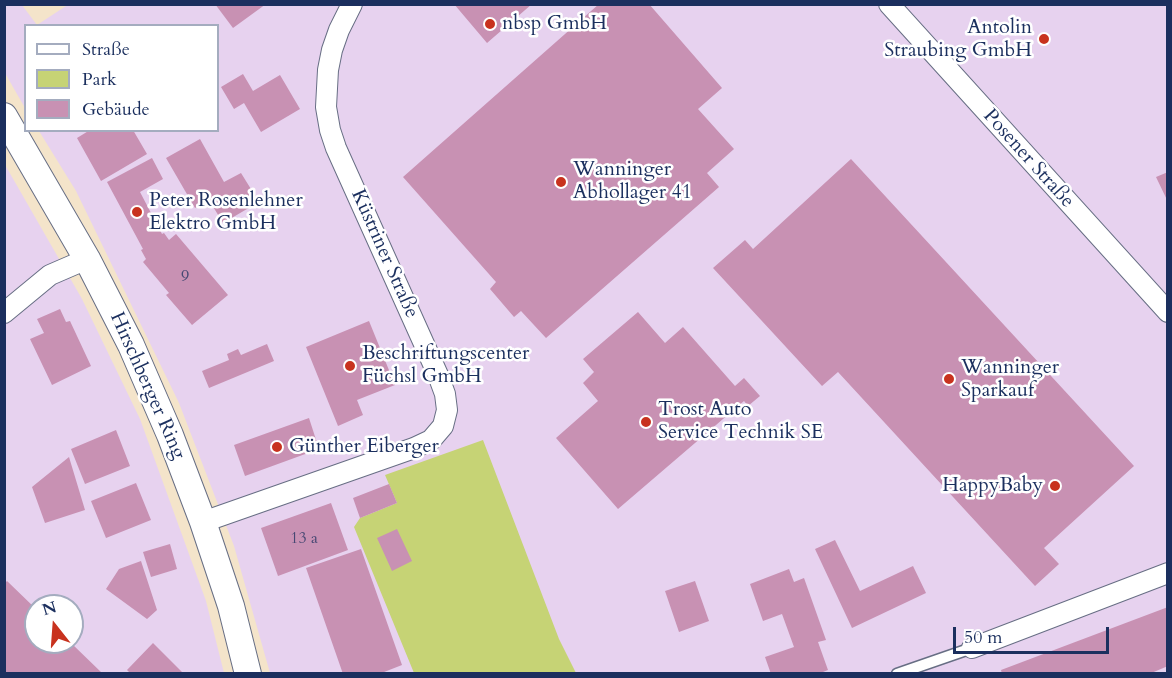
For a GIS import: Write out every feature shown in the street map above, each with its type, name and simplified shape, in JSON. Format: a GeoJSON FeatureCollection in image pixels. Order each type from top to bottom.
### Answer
{"type":"FeatureCollection","features":[{"type":"Feature","properties":{"kind":"street","name":"Küstriner Straße"},"geometry":{"type":"LineString","coordinates":[[203,522],[414,448],[431,440],[443,426],[447,410],[445,394],[438,375],[336,148],[330,129],[326,107],[328,70],[339,30],[352,4]]}},
{"type":"Feature","properties":{"kind":"street","name":"Posener Straße"},"geometry":{"type":"LineString","coordinates":[[889,4],[1167,312]]}},
{"type":"Feature","properties":{"kind":"street","name":"Hirschberger Ring"},"geometry":{"type":"LineString","coordinates":[[4,116],[87,259],[131,345],[170,435],[203,522],[231,606],[248,674]]}},
{"type":"Feature","properties":{"kind":"street"},"geometry":{"type":"LineString","coordinates":[[4,313],[50,275],[87,259]]}},
{"type":"Feature","properties":{"kind":"street"},"geometry":{"type":"LineString","coordinates":[[972,648],[1167,573]]}},
{"type":"Feature","properties":{"kind":"lane"},"geometry":{"type":"LineString","coordinates":[[897,674],[972,648]]}},
{"type":"Feature","properties":{"kind":"shaded area"},"geometry":{"type":"Polygon","coordinates":[[[69,4],[1167,5],[1167,673],[270,673],[234,546],[179,403],[76,191],[40,132],[219,132],[219,24],[39,24],[69,4]]]}},
{"type":"Feature","properties":{"kind":"shaded area"},"geometry":{"type":"Polygon","coordinates":[[[4,5],[22,5],[36,24],[24,24],[24,106],[5,73],[4,5]]]}},
{"type":"Feature","properties":{"kind":"shaded area"},"geometry":{"type":"Polygon","coordinates":[[[4,163],[82,299],[140,419],[206,601],[224,673],[5,673],[4,163]]]}},
{"type":"Feature","properties":{"kind":"green space"},"geometry":{"type":"Polygon","coordinates":[[[483,440],[559,639],[576,673],[414,673],[354,527],[360,518],[397,503],[385,475],[483,440]]]}},
{"type":"Feature","properties":{"kind":"building"},"geometry":{"type":"Polygon","coordinates":[[[215,4],[266,4],[233,28],[215,4]]]}},
{"type":"Feature","properties":{"kind":"building","name":"nbsp GmbH"},"geometry":{"type":"Polygon","coordinates":[[[454,4],[532,4],[487,43],[454,4]]]}},
{"type":"Feature","properties":{"kind":"building","name":"Wanninger Abhollager 41"},"geometry":{"type":"Polygon","coordinates":[[[599,4],[649,4],[722,88],[698,109],[734,149],[707,173],[719,187],[546,338],[521,311],[514,317],[490,289],[496,282],[403,177],[599,4]]]}},
{"type":"Feature","properties":{"kind":"building"},"geometry":{"type":"Polygon","coordinates":[[[243,74],[253,91],[280,75],[300,109],[261,132],[244,103],[234,109],[221,87],[243,74]]]}},
{"type":"Feature","properties":{"kind":"building"},"geometry":{"type":"Polygon","coordinates":[[[87,132],[134,132],[147,154],[101,181],[77,138],[87,132]]]}},
{"type":"Feature","properties":{"kind":"building"},"geometry":{"type":"Polygon","coordinates":[[[200,139],[224,182],[241,173],[259,202],[223,223],[209,200],[195,208],[166,158],[200,139]]]}},
{"type":"Feature","properties":{"kind":"building"},"geometry":{"type":"Polygon","coordinates":[[[152,158],[163,179],[140,192],[162,234],[164,233],[169,240],[176,234],[228,295],[192,325],[166,295],[169,293],[143,262],[146,259],[141,250],[143,249],[107,182],[152,158]]]}},
{"type":"Feature","properties":{"kind":"building","name":"Wanninger Sparkauf"},"geometry":{"type":"Polygon","coordinates":[[[851,159],[1134,466],[1044,548],[1059,564],[1035,586],[838,372],[822,386],[713,268],[745,240],[753,249],[851,159]]]}},
{"type":"Feature","properties":{"kind":"building"},"geometry":{"type":"Polygon","coordinates":[[[1168,172],[1168,202],[1156,177],[1168,172]]]}},
{"type":"Feature","properties":{"kind":"building"},"geometry":{"type":"Polygon","coordinates":[[[60,309],[66,322],[70,321],[91,366],[52,385],[30,339],[44,333],[37,319],[60,309]]]}},
{"type":"Feature","properties":{"kind":"building","name":"Trost Auto Service Technik SE"},"geometry":{"type":"Polygon","coordinates":[[[638,312],[665,343],[683,327],[735,386],[744,378],[760,396],[748,406],[744,401],[618,509],[556,438],[598,401],[583,383],[594,372],[583,359],[638,312]]]}},
{"type":"Feature","properties":{"kind":"building","name":"Beschriftungscenter Füchsl GmbH"},"geometry":{"type":"Polygon","coordinates":[[[369,321],[395,385],[357,400],[363,415],[338,426],[306,347],[369,321]]]}},
{"type":"Feature","properties":{"kind":"building"},"geometry":{"type":"Polygon","coordinates":[[[267,344],[274,361],[209,388],[202,371],[229,360],[227,354],[238,349],[241,355],[267,344]]]}},
{"type":"Feature","properties":{"kind":"building","name":"Günther Eiberger"},"geometry":{"type":"Polygon","coordinates":[[[309,418],[319,449],[245,476],[234,445],[309,418]]]}},
{"type":"Feature","properties":{"kind":"building"},"geometry":{"type":"Polygon","coordinates":[[[116,430],[130,466],[85,484],[71,449],[116,430]]]}},
{"type":"Feature","properties":{"kind":"building"},"geometry":{"type":"Polygon","coordinates":[[[69,457],[85,510],[45,523],[32,487],[69,457]]]}},
{"type":"Feature","properties":{"kind":"building"},"geometry":{"type":"Polygon","coordinates":[[[136,483],[151,520],[106,538],[91,501],[136,483]]]}},
{"type":"Feature","properties":{"kind":"building"},"geometry":{"type":"Polygon","coordinates":[[[389,484],[397,503],[360,518],[353,498],[389,484]]]}},
{"type":"Feature","properties":{"kind":"building"},"geometry":{"type":"Polygon","coordinates":[[[331,503],[348,550],[278,576],[261,528],[331,503]]]}},
{"type":"Feature","properties":{"kind":"building"},"geometry":{"type":"Polygon","coordinates":[[[397,529],[412,561],[392,571],[377,538],[397,529]]]}},
{"type":"Feature","properties":{"kind":"building"},"geometry":{"type":"Polygon","coordinates":[[[835,540],[860,591],[913,566],[926,593],[852,628],[815,549],[835,540]]]}},
{"type":"Feature","properties":{"kind":"building"},"geometry":{"type":"Polygon","coordinates":[[[170,544],[177,569],[151,577],[143,552],[170,544]]]}},
{"type":"Feature","properties":{"kind":"building"},"geometry":{"type":"Polygon","coordinates":[[[361,549],[402,665],[379,674],[343,674],[306,568],[361,549]]]}},
{"type":"Feature","properties":{"kind":"building"},"geometry":{"type":"Polygon","coordinates":[[[141,561],[157,610],[147,619],[106,589],[119,569],[141,561]]]}},
{"type":"Feature","properties":{"kind":"building"},"geometry":{"type":"Polygon","coordinates":[[[789,569],[794,582],[804,578],[826,640],[818,642],[828,670],[818,674],[771,674],[765,657],[794,647],[782,614],[763,621],[750,584],[789,569]]]}},
{"type":"Feature","properties":{"kind":"building"},"geometry":{"type":"Polygon","coordinates":[[[7,581],[24,597],[24,654],[82,654],[103,674],[4,674],[4,584],[7,581]]]}},
{"type":"Feature","properties":{"kind":"building"},"geometry":{"type":"Polygon","coordinates":[[[695,581],[709,621],[679,632],[665,591],[695,581]]]}},
{"type":"Feature","properties":{"kind":"building"},"geometry":{"type":"Polygon","coordinates":[[[1168,607],[1168,666],[1149,674],[1002,674],[1001,670],[1168,607]]]}},
{"type":"Feature","properties":{"kind":"building"},"geometry":{"type":"Polygon","coordinates":[[[153,643],[184,674],[131,674],[127,670],[153,643]]]}},
{"type":"Feature","properties":{"kind":"place","name":"nbsp GmbH"},"geometry":{"type":"Point","coordinates":[490,24]}},
{"type":"Feature","properties":{"kind":"place","name":"Antolin Straubing GmbH"},"geometry":{"type":"Point","coordinates":[1044,39]}},
{"type":"Feature","properties":{"kind":"place","name":"Wanninger Abhollager 41"},"geometry":{"type":"Point","coordinates":[561,182]}},
{"type":"Feature","properties":{"kind":"place","name":"Peter Rosenlehner Elektro GmbH"},"geometry":{"type":"Point","coordinates":[137,212]}},
{"type":"Feature","properties":{"kind":"place","name":"Beschriftungscenter Füchsl GmbH"},"geometry":{"type":"Point","coordinates":[350,366]}},
{"type":"Feature","properties":{"kind":"place","name":"Wanninger Sparkauf"},"geometry":{"type":"Point","coordinates":[949,379]}},
{"type":"Feature","properties":{"kind":"place","name":"Trost Auto Service Technik SE"},"geometry":{"type":"Point","coordinates":[646,422]}},
{"type":"Feature","properties":{"kind":"place","name":"Günther Eiberger"},"geometry":{"type":"Point","coordinates":[277,447]}},
{"type":"Feature","properties":{"kind":"place","name":"HappyBaby"},"geometry":{"type":"Point","coordinates":[1055,486]}}]}
